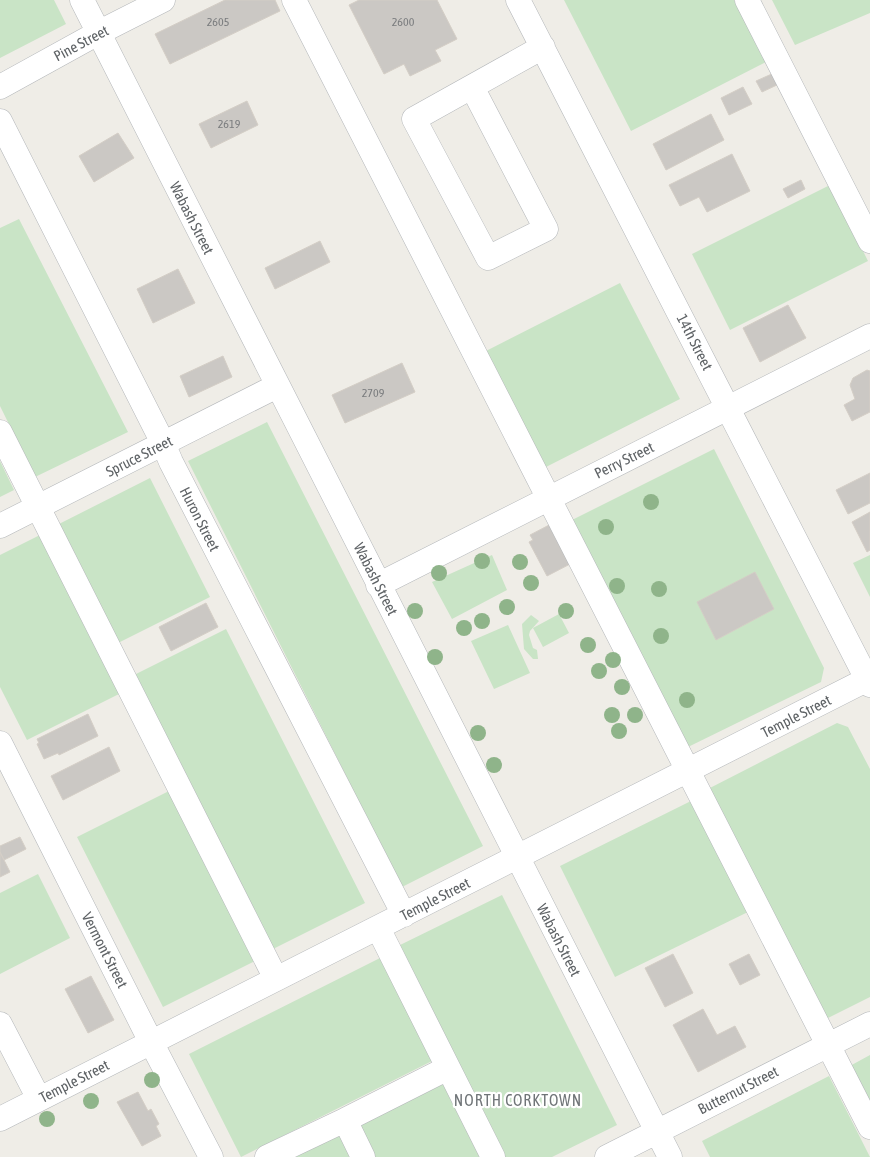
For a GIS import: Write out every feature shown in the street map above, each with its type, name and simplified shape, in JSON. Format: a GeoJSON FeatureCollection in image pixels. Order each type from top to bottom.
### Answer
{"type":"FeatureCollection","features":[{"type":"Feature","properties":{"kind":"street","name":"Wabash Street"},"geometry":{"type":"LineString","coordinates":[[82,0],[670,1157]]}},
{"type":"Feature","properties":{"kind":"street","name":"Pine Street"},"geometry":{"type":"LineString","coordinates":[[0,87],[163,0]]}},
{"type":"Feature","properties":{"kind":"street"},"geometry":{"type":"LineString","coordinates":[[294,0],[870,1127]]}},
{"type":"Feature","properties":{"kind":"street","name":"14th Street"},"geometry":{"type":"LineString","coordinates":[[518,0],[869,681]]}},
{"type":"Feature","properties":{"kind":"street"},"geometry":{"type":"LineString","coordinates":[[747,0],[870,241]]}},
{"type":"Feature","properties":{"kind":"street"},"geometry":{"type":"LineString","coordinates":[[472,87],[546,229],[488,258],[414,119],[543,47]]}},
{"type":"Feature","properties":{"kind":"street","name":"Huron Street"},"geometry":{"type":"LineString","coordinates":[[0,121],[163,443],[175,471],[404,915]]}},
{"type":"Feature","properties":{"kind":"street","name":"Perry Street"},"geometry":{"type":"LineString","coordinates":[[378,585],[870,336]]}},
{"type":"Feature","properties":{"kind":"street","name":"Spruce Street"},"geometry":{"type":"LineString","coordinates":[[0,526],[277,386]]}},
{"type":"Feature","properties":{"kind":"street"},"geometry":{"type":"LineString","coordinates":[[0,432],[276,979]]}},
{"type":"Feature","properties":{"kind":"street","name":"Temple Street"},"geometry":{"type":"LineString","coordinates":[[0,1119],[869,681]]}},
{"type":"Feature","properties":{"kind":"street","name":"Vermont Street"},"geometry":{"type":"LineString","coordinates":[[0,743],[211,1157]]}},
{"type":"Feature","properties":{"kind":"street"},"geometry":{"type":"LineString","coordinates":[[378,928],[493,1157]]}},
{"type":"Feature","properties":{"kind":"street"},"geometry":{"type":"LineString","coordinates":[[0,1024],[39,1099]]}},
{"type":"Feature","properties":{"kind":"street","name":"Butternut Street"},"geometry":{"type":"LineString","coordinates":[[607,1157],[870,1024]]}},
{"type":"Feature","properties":{"kind":"street"},"geometry":{"type":"LineString","coordinates":[[267,1157],[448,1068]]}},
{"type":"Feature","properties":{"kind":"street"},"geometry":{"type":"LineString","coordinates":[[344,1120],[362,1157]]}},
{"type":"Feature","properties":{"kind":"green space"},"geometry":{"type":"Polygon","coordinates":[[[0,0],[54,0],[66,24],[0,58],[0,0]]]}},
{"type":"Feature","properties":{"kind":"green space"},"geometry":{"type":"Polygon","coordinates":[[[564,0],[734,0],[766,62],[631,131],[564,0]]]}},
{"type":"Feature","properties":{"kind":"green space"},"geometry":{"type":"Polygon","coordinates":[[[772,0],[870,0],[870,13],[795,45],[772,0]]]}},
{"type":"Feature","properties":{"kind":"green space"},"geometry":{"type":"Polygon","coordinates":[[[830,185],[868,261],[730,330],[692,254],[830,185]]]}},
{"type":"Feature","properties":{"kind":"green space"},"geometry":{"type":"Polygon","coordinates":[[[19,219],[128,432],[35,477],[0,406],[0,228],[19,219]]]}},
{"type":"Feature","properties":{"kind":"green space"},"geometry":{"type":"Polygon","coordinates":[[[620,283],[680,399],[544,468],[484,352],[620,283]]]}},
{"type":"Feature","properties":{"kind":"green space"},"geometry":{"type":"Polygon","coordinates":[[[267,422],[483,846],[402,887],[188,461],[267,422]]]}},
{"type":"Feature","properties":{"kind":"green space"},"geometry":{"type":"Polygon","coordinates":[[[714,449],[824,668],[821,682],[688,747],[572,520],[714,449]]]}},
{"type":"Feature","properties":{"kind":"green space"},"geometry":{"type":"Polygon","coordinates":[[[0,461],[14,490],[0,497],[0,461]]]}},
{"type":"Feature","properties":{"kind":"green space"},"geometry":{"type":"Polygon","coordinates":[[[150,478],[210,597],[118,643],[57,525],[150,478]]]}},
{"type":"Feature","properties":{"kind":"green space"},"geometry":{"type":"Polygon","coordinates":[[[40,535],[119,694],[27,740],[0,687],[0,555],[40,535]]]}},
{"type":"Feature","properties":{"kind":"green space"},"geometry":{"type":"Polygon","coordinates":[[[492,555],[507,590],[452,619],[432,582],[492,555]]]}},
{"type":"Feature","properties":{"kind":"green space"},"geometry":{"type":"Polygon","coordinates":[[[870,555],[870,597],[853,563],[870,555]]]}},
{"type":"Feature","properties":{"kind":"green space"},"geometry":{"type":"Polygon","coordinates":[[[559,614],[569,633],[543,647],[533,628],[559,614]]]}},
{"type":"Feature","properties":{"kind":"green space"},"geometry":{"type":"Polygon","coordinates":[[[531,615],[539,621],[530,631],[529,635],[533,648],[537,650],[538,659],[533,659],[524,649],[522,624],[531,615]]]}},
{"type":"Feature","properties":{"kind":"green space"},"geometry":{"type":"Polygon","coordinates":[[[508,625],[530,673],[494,689],[471,641],[508,625]]]}},
{"type":"Feature","properties":{"kind":"green space"},"geometry":{"type":"Polygon","coordinates":[[[226,629],[365,903],[273,949],[134,675],[226,629]]]}},
{"type":"Feature","properties":{"kind":"green space"},"geometry":{"type":"Polygon","coordinates":[[[837,723],[848,727],[870,769],[870,997],[824,1020],[706,790],[837,723]]]}},
{"type":"Feature","properties":{"kind":"green space"},"geometry":{"type":"Polygon","coordinates":[[[171,790],[257,960],[163,1007],[77,837],[171,790]]]}},
{"type":"Feature","properties":{"kind":"green space"},"geometry":{"type":"Polygon","coordinates":[[[695,799],[750,911],[615,977],[560,866],[695,799]]]}},
{"type":"Feature","properties":{"kind":"green space"},"geometry":{"type":"Polygon","coordinates":[[[38,874],[70,938],[0,974],[0,893],[38,874]]]}},
{"type":"Feature","properties":{"kind":"green space"},"geometry":{"type":"Polygon","coordinates":[[[502,895],[617,1125],[552,1157],[504,1157],[398,946],[502,895]]]}},
{"type":"Feature","properties":{"kind":"green space"},"geometry":{"type":"Polygon","coordinates":[[[384,956],[436,1059],[241,1157],[189,1054],[384,956]]]}},
{"type":"Feature","properties":{"kind":"green space"},"geometry":{"type":"Polygon","coordinates":[[[870,1055],[870,1109],[848,1067],[870,1055]]]}},
{"type":"Feature","properties":{"kind":"green space"},"geometry":{"type":"Polygon","coordinates":[[[829,1076],[870,1157],[710,1157],[702,1141],[829,1076]]]}},
{"type":"Feature","properties":{"kind":"green space"},"geometry":{"type":"Polygon","coordinates":[[[446,1079],[485,1157],[370,1157],[354,1125],[446,1079]]]}},
{"type":"Feature","properties":{"kind":"green space"},"geometry":{"type":"Polygon","coordinates":[[[343,1130],[356,1157],[289,1157],[343,1130]]]}},
{"type":"Feature","properties":{"kind":"building"},"geometry":{"type":"Polygon","coordinates":[[[225,0],[275,0],[280,11],[170,64],[155,34],[225,0]]]}},
{"type":"Feature","properties":{"kind":"building"},"geometry":{"type":"Polygon","coordinates":[[[359,0],[437,0],[457,39],[435,50],[441,61],[410,76],[404,64],[384,74],[349,5],[359,0]]]}},
{"type":"Feature","properties":{"kind":"building"},"geometry":{"type":"Polygon","coordinates":[[[774,73],[779,84],[762,92],[756,81],[774,73]]]}},
{"type":"Feature","properties":{"kind":"building"},"geometry":{"type":"Polygon","coordinates":[[[743,87],[752,104],[729,115],[721,98],[743,87]]]}},
{"type":"Feature","properties":{"kind":"building"},"geometry":{"type":"Polygon","coordinates":[[[247,101],[258,125],[211,148],[199,124],[247,101]]]}},
{"type":"Feature","properties":{"kind":"building"},"geometry":{"type":"Polygon","coordinates":[[[711,114],[724,140],[666,170],[653,144],[711,114]]]}},
{"type":"Feature","properties":{"kind":"building"},"geometry":{"type":"Polygon","coordinates":[[[118,133],[134,158],[94,182],[79,156],[118,133]]]}},
{"type":"Feature","properties":{"kind":"building"},"geometry":{"type":"Polygon","coordinates":[[[732,154],[750,191],[707,212],[699,197],[680,206],[669,185],[732,154]]]}},
{"type":"Feature","properties":{"kind":"building"},"geometry":{"type":"Polygon","coordinates":[[[801,180],[805,189],[788,198],[783,189],[801,180]]]}},
{"type":"Feature","properties":{"kind":"building"},"geometry":{"type":"Polygon","coordinates":[[[320,241],[330,262],[275,289],[265,268],[320,241]]]}},
{"type":"Feature","properties":{"kind":"building"},"geometry":{"type":"Polygon","coordinates":[[[178,269],[195,303],[153,323],[137,289],[178,269]]]}},
{"type":"Feature","properties":{"kind":"building"},"geometry":{"type":"Polygon","coordinates":[[[788,305],[806,338],[760,362],[743,328],[788,305]]]}},
{"type":"Feature","properties":{"kind":"building"},"geometry":{"type":"Polygon","coordinates":[[[223,356],[232,377],[189,397],[180,376],[223,356]]]}},
{"type":"Feature","properties":{"kind":"building"},"geometry":{"type":"Polygon","coordinates":[[[402,363],[415,392],[345,423],[332,395],[402,363]]]}},
{"type":"Feature","properties":{"kind":"building"},"geometry":{"type":"Polygon","coordinates":[[[867,370],[870,371],[870,412],[852,421],[844,405],[855,399],[850,385],[853,378],[867,370]]]}},
{"type":"Feature","properties":{"kind":"building"},"geometry":{"type":"Polygon","coordinates":[[[870,473],[870,503],[848,514],[836,490],[870,473]]]}},
{"type":"Feature","properties":{"kind":"building"},"geometry":{"type":"Polygon","coordinates":[[[870,512],[870,550],[867,552],[852,522],[870,512]]]}},
{"type":"Feature","properties":{"kind":"building"},"geometry":{"type":"Polygon","coordinates":[[[553,523],[572,563],[547,576],[529,542],[533,540],[530,535],[553,523]]]}},
{"type":"Feature","properties":{"kind":"building"},"geometry":{"type":"Polygon","coordinates":[[[755,572],[774,609],[716,640],[697,602],[755,572]]]}},
{"type":"Feature","properties":{"kind":"building"},"geometry":{"type":"Polygon","coordinates":[[[206,603],[218,627],[171,651],[159,627],[206,603]]]}},
{"type":"Feature","properties":{"kind":"building"},"geometry":{"type":"Polygon","coordinates":[[[88,714],[98,736],[59,755],[58,753],[44,759],[37,744],[39,743],[37,739],[88,714]]]}},
{"type":"Feature","properties":{"kind":"building"},"geometry":{"type":"Polygon","coordinates":[[[109,747],[120,771],[63,800],[51,776],[109,747]]]}},
{"type":"Feature","properties":{"kind":"building"},"geometry":{"type":"Polygon","coordinates":[[[20,837],[26,849],[4,860],[0,852],[0,846],[20,837]]]}},
{"type":"Feature","properties":{"kind":"building"},"geometry":{"type":"Polygon","coordinates":[[[0,852],[10,872],[0,877],[0,852]]]}},
{"type":"Feature","properties":{"kind":"building"},"geometry":{"type":"Polygon","coordinates":[[[673,954],[693,993],[665,1007],[645,968],[673,954]]]}},
{"type":"Feature","properties":{"kind":"building"},"geometry":{"type":"Polygon","coordinates":[[[749,954],[760,975],[740,985],[729,964],[749,954]]]}},
{"type":"Feature","properties":{"kind":"building"},"geometry":{"type":"Polygon","coordinates":[[[91,976],[114,1020],[88,1033],[65,989],[91,976]]]}},
{"type":"Feature","properties":{"kind":"building"},"geometry":{"type":"Polygon","coordinates":[[[703,1009],[717,1035],[735,1026],[746,1047],[698,1072],[673,1025],[703,1009]]]}},
{"type":"Feature","properties":{"kind":"building"},"geometry":{"type":"Polygon","coordinates":[[[138,1092],[148,1111],[151,1109],[159,1124],[156,1126],[161,1136],[142,1146],[117,1102],[138,1092]]]}},
{"type":"Feature","properties":{"kind":"district","name":"NORTH CORKTOWN"},"geometry":{"type":"Point","coordinates":[518,1100]}}]}
